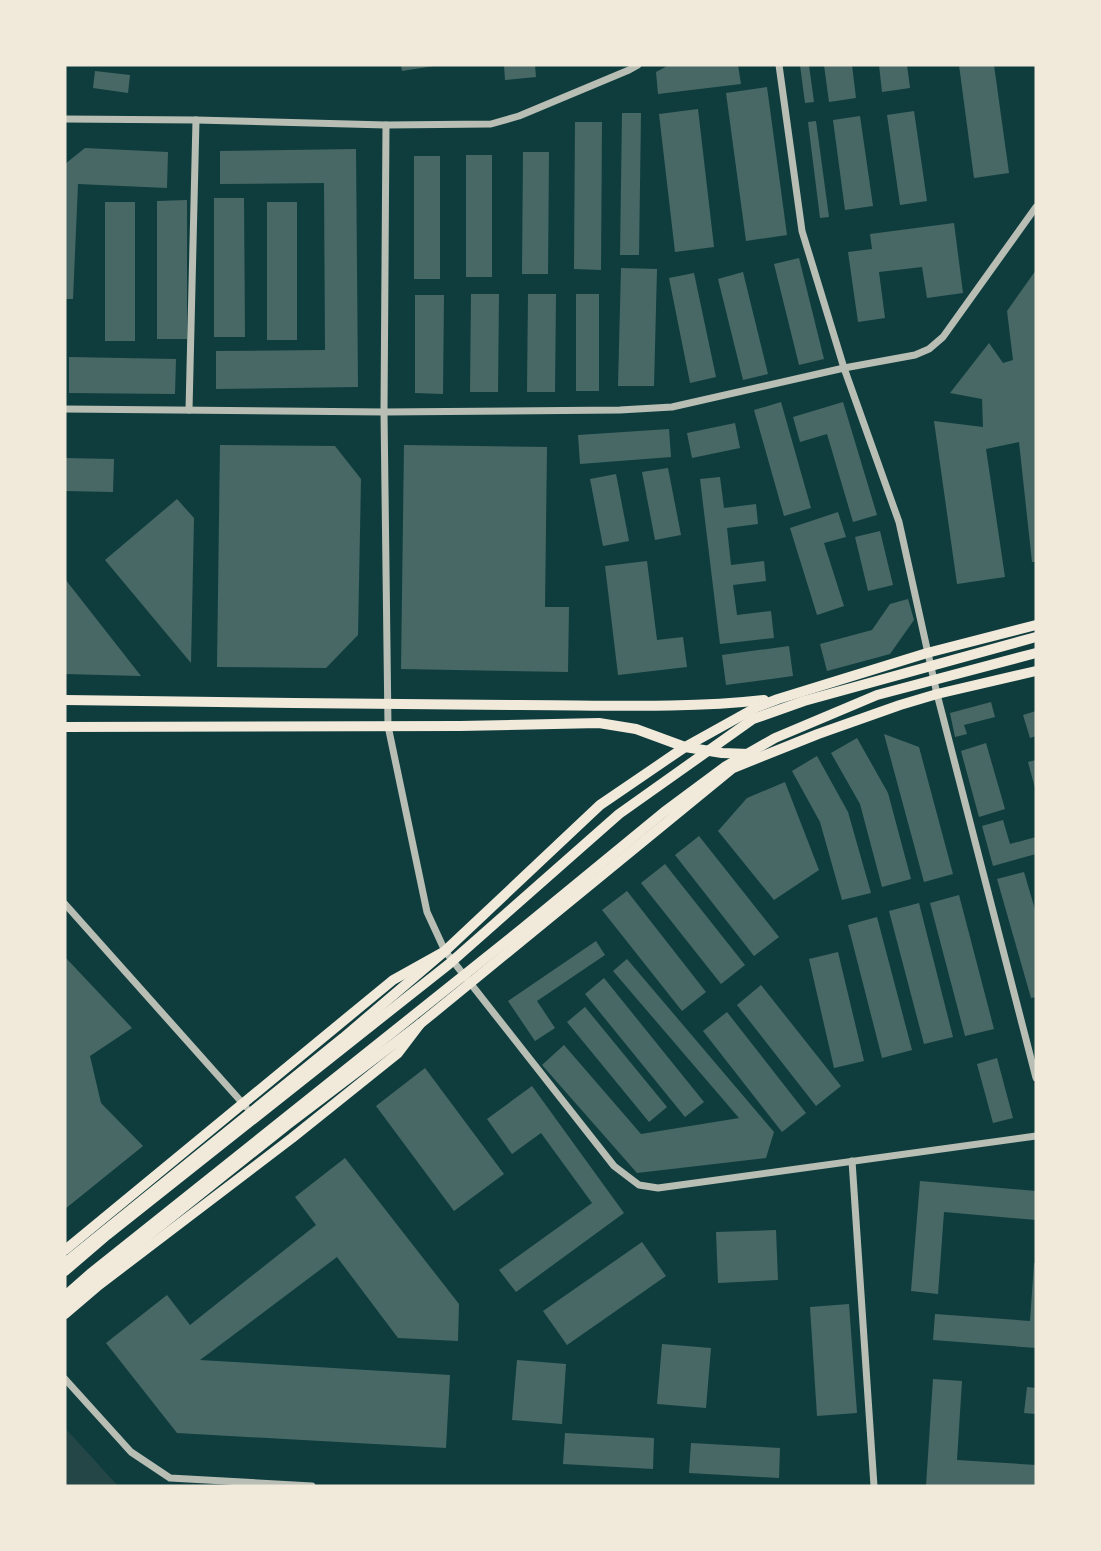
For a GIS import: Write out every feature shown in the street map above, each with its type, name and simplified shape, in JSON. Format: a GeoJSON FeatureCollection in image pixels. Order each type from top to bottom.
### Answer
{"type":"FeatureCollection","features":[{"type":"Feature","properties":{"kind":"highway"},"geometry":{"type":"LineString","coordinates":[[65,1271],[449,964],[619,814],[753,719],[804,701],[1036,637]]}},
{"type":"Feature","properties":{"kind":"highway"},"geometry":{"type":"LineString","coordinates":[[65,1296],[664,812],[726,766],[775,738],[877,695],[1036,653]]}},
{"type":"Feature","properties":{"kind":"highway"},"geometry":{"type":"LineString","coordinates":[[65,1250],[393,980],[445,951]]}},
{"type":"Feature","properties":{"kind":"highway"},"geometry":{"type":"LineString","coordinates":[[65,1314],[398,1053],[420,1024]]}},
{"type":"Feature","properties":{"kind":"main road"},"geometry":{"type":"LineString","coordinates":[[65,1263],[343,1038],[445,951],[600,805],[685,747],[757,707],[778,699],[927,653],[1036,625]]}},
{"type":"Feature","properties":{"kind":"main road"},"geometry":{"type":"LineString","coordinates":[[65,1302],[286,1125],[420,1024],[733,768],[900,705],[1036,671]]}},
{"type":"Feature","properties":{"kind":"main road"},"geometry":{"type":"LineString","coordinates":[[65,700],[602,705],[730,704],[778,699]]}},
{"type":"Feature","properties":{"kind":"main road"},"geometry":{"type":"LineString","coordinates":[[65,727],[599,723],[636,729],[685,747],[722,753],[767,754]]}},
{"type":"Feature","properties":{"kind":"street"},"geometry":{"type":"LineString","coordinates":[[65,119],[386,125],[491,124],[519,116],[638,65]]}},
{"type":"Feature","properties":{"kind":"street"},"geometry":{"type":"LineString","coordinates":[[779,65],[802,231],[844,369],[899,522],[937,694],[1036,1078]]}},
{"type":"Feature","properties":{"kind":"street"},"geometry":{"type":"LineString","coordinates":[[189,410],[196,120]]}},
{"type":"Feature","properties":{"kind":"street"},"geometry":{"type":"LineString","coordinates":[[386,125],[384,412],[388,726],[426,912],[445,951],[614,1166],[639,1185],[658,1188],[1036,1136]]}},
{"type":"Feature","properties":{"kind":"street"},"geometry":{"type":"LineString","coordinates":[[65,409],[384,412],[620,410],[671,407],[915,355],[929,349],[943,337],[1036,207]]}},
{"type":"Feature","properties":{"kind":"street"},"geometry":{"type":"LineString","coordinates":[[65,904],[250,1112]]}},
{"type":"Feature","properties":{"kind":"street"},"geometry":{"type":"LineString","coordinates":[[852,1161],[874,1486]]}},
{"type":"Feature","properties":{"kind":"street"},"geometry":{"type":"LineString","coordinates":[[65,1379],[131,1452],[170,1478],[312,1486]]}},
{"type":"Feature","properties":{"kind":"shaded area"},"geometry":{"type":"Polygon","coordinates":[[[65,1428],[118,1486],[65,1486],[65,1428]]]}},
{"type":"Feature","properties":{"kind":"building"},"geometry":{"type":"Polygon","coordinates":[[[401,65],[434,65],[434,66],[402,71],[401,65]]]}},
{"type":"Feature","properties":{"kind":"building"},"geometry":{"type":"Polygon","coordinates":[[[504,65],[535,65],[536,77],[505,80],[504,65]]]}},
{"type":"Feature","properties":{"kind":"building"},"geometry":{"type":"Polygon","coordinates":[[[669,65],[738,65],[741,84],[658,94],[656,72],[669,65]]]}},
{"type":"Feature","properties":{"kind":"building"},"geometry":{"type":"Polygon","coordinates":[[[800,65],[809,65],[814,102],[805,103],[800,65]]]}},
{"type":"Feature","properties":{"kind":"building"},"geometry":{"type":"Polygon","coordinates":[[[824,65],[852,65],[856,98],[829,102],[824,65]]]}},
{"type":"Feature","properties":{"kind":"building"},"geometry":{"type":"Polygon","coordinates":[[[879,65],[907,65],[910,88],[882,92],[879,65]]]}},
{"type":"Feature","properties":{"kind":"building"},"geometry":{"type":"Polygon","coordinates":[[[959,65],[994,65],[1009,173],[974,178],[959,65]]]}},
{"type":"Feature","properties":{"kind":"building"},"geometry":{"type":"Polygon","coordinates":[[[95,71],[130,75],[128,93],[93,88],[95,71]]]}},
{"type":"Feature","properties":{"kind":"building"},"geometry":{"type":"Polygon","coordinates":[[[767,87],[787,235],[746,241],[726,93],[767,87]]]}},
{"type":"Feature","properties":{"kind":"building"},"geometry":{"type":"Polygon","coordinates":[[[698,109],[714,247],[675,252],[659,114],[698,109]]]}},
{"type":"Feature","properties":{"kind":"building"},"geometry":{"type":"Polygon","coordinates":[[[914,111],[927,201],[900,205],[887,115],[914,111]]]}},
{"type":"Feature","properties":{"kind":"building"},"geometry":{"type":"Polygon","coordinates":[[[622,113],[641,113],[639,255],[620,255],[622,113]]]}},
{"type":"Feature","properties":{"kind":"building"},"geometry":{"type":"Polygon","coordinates":[[[860,116],[873,206],[845,210],[833,120],[860,116]]]}},
{"type":"Feature","properties":{"kind":"building"},"geometry":{"type":"Polygon","coordinates":[[[816,121],[829,217],[820,218],[808,122],[816,121]]]}},
{"type":"Feature","properties":{"kind":"building"},"geometry":{"type":"Polygon","coordinates":[[[575,122],[602,122],[601,270],[574,269],[575,122]]]}},
{"type":"Feature","properties":{"kind":"building"},"geometry":{"type":"Polygon","coordinates":[[[85,148],[168,152],[167,188],[78,184],[73,299],[65,299],[65,164],[85,148]]]}},
{"type":"Feature","properties":{"kind":"building"},"geometry":{"type":"Polygon","coordinates":[[[356,149],[358,387],[216,389],[216,351],[325,350],[324,183],[220,184],[220,151],[356,149]]]}},
{"type":"Feature","properties":{"kind":"building"},"geometry":{"type":"Polygon","coordinates":[[[523,152],[549,152],[548,274],[522,274],[523,152]]]}},
{"type":"Feature","properties":{"kind":"building"},"geometry":{"type":"Polygon","coordinates":[[[466,155],[492,155],[492,277],[466,277],[466,155]]]}},
{"type":"Feature","properties":{"kind":"building"},"geometry":{"type":"Polygon","coordinates":[[[414,156],[440,156],[440,279],[414,279],[414,156]]]}},
{"type":"Feature","properties":{"kind":"building"},"geometry":{"type":"Polygon","coordinates":[[[214,198],[244,198],[245,337],[214,337],[214,198]]]}},
{"type":"Feature","properties":{"kind":"building"},"geometry":{"type":"Polygon","coordinates":[[[187,200],[187,339],[157,339],[157,201],[187,200]]]}},
{"type":"Feature","properties":{"kind":"building"},"geometry":{"type":"Polygon","coordinates":[[[105,202],[135,202],[135,341],[105,341],[105,202]]]}},
{"type":"Feature","properties":{"kind":"building"},"geometry":{"type":"Polygon","coordinates":[[[267,202],[297,202],[297,340],[267,340],[267,202]]]}},
{"type":"Feature","properties":{"kind":"building"},"geometry":{"type":"Polygon","coordinates":[[[954,223],[963,293],[927,298],[922,267],[879,272],[885,318],[858,322],[848,252],[872,249],[870,234],[954,223]]]}},
{"type":"Feature","properties":{"kind":"building"},"geometry":{"type":"Polygon","coordinates":[[[799,258],[824,359],[799,365],[774,264],[799,258]]]}},
{"type":"Feature","properties":{"kind":"building"},"geometry":{"type":"Polygon","coordinates":[[[621,268],[657,269],[654,386],[618,386],[621,268]]]}},
{"type":"Feature","properties":{"kind":"building"},"geometry":{"type":"Polygon","coordinates":[[[1036,270],[1036,562],[1032,562],[1019,442],[986,449],[1005,577],[957,584],[934,421],[983,427],[982,399],[950,393],[989,343],[1003,363],[1013,360],[1007,311],[1036,270]]]}},
{"type":"Feature","properties":{"kind":"building"},"geometry":{"type":"Polygon","coordinates":[[[743,272],[768,374],[743,380],[718,279],[743,272]]]}},
{"type":"Feature","properties":{"kind":"building"},"geometry":{"type":"Polygon","coordinates":[[[694,273],[716,377],[690,383],[669,278],[694,273]]]}},
{"type":"Feature","properties":{"kind":"building"},"geometry":{"type":"Polygon","coordinates":[[[471,294],[499,294],[498,392],[470,392],[471,294]]]}},
{"type":"Feature","properties":{"kind":"building"},"geometry":{"type":"Polygon","coordinates":[[[528,294],[556,294],[555,392],[527,392],[528,294]]]}},
{"type":"Feature","properties":{"kind":"building"},"geometry":{"type":"Polygon","coordinates":[[[576,294],[599,294],[599,391],[576,391],[576,294]]]}},
{"type":"Feature","properties":{"kind":"building"},"geometry":{"type":"Polygon","coordinates":[[[415,295],[444,295],[443,394],[415,393],[415,295]]]}},
{"type":"Feature","properties":{"kind":"building"},"geometry":{"type":"Polygon","coordinates":[[[69,357],[176,359],[175,394],[69,393],[69,357]]]}},
{"type":"Feature","properties":{"kind":"building"},"geometry":{"type":"Polygon","coordinates":[[[781,402],[811,508],[784,516],[754,410],[781,402]]]}},
{"type":"Feature","properties":{"kind":"building"},"geometry":{"type":"Polygon","coordinates":[[[843,402],[877,515],[853,522],[827,434],[800,442],[793,417],[843,402]]]}},
{"type":"Feature","properties":{"kind":"building"},"geometry":{"type":"Polygon","coordinates":[[[735,423],[740,448],[692,458],[687,433],[735,423]]]}},
{"type":"Feature","properties":{"kind":"building"},"geometry":{"type":"Polygon","coordinates":[[[669,429],[671,457],[580,464],[578,435],[669,429]]]}},
{"type":"Feature","properties":{"kind":"building"},"geometry":{"type":"Polygon","coordinates":[[[220,445],[335,446],[361,479],[358,635],[326,668],[217,667],[220,445]]]}},
{"type":"Feature","properties":{"kind":"building"},"geometry":{"type":"Polygon","coordinates":[[[404,445],[547,447],[545,607],[569,607],[568,672],[401,669],[404,445]]]}},
{"type":"Feature","properties":{"kind":"building"},"geometry":{"type":"Polygon","coordinates":[[[65,458],[114,459],[113,492],[65,491],[65,458]]]}},
{"type":"Feature","properties":{"kind":"building"},"geometry":{"type":"Polygon","coordinates":[[[668,468],[681,535],[655,540],[642,472],[668,468]]]}},
{"type":"Feature","properties":{"kind":"building"},"geometry":{"type":"Polygon","coordinates":[[[616,474],[629,541],[603,546],[590,479],[616,474]]]}},
{"type":"Feature","properties":{"kind":"building"},"geometry":{"type":"Polygon","coordinates":[[[720,477],[724,508],[756,504],[758,524],[727,528],[731,565],[764,561],[766,581],[733,585],[737,615],[771,611],[774,638],[720,644],[700,479],[720,477]]]}},
{"type":"Feature","properties":{"kind":"building"},"geometry":{"type":"Polygon","coordinates":[[[177,499],[194,518],[191,663],[105,560],[177,499]]]}},
{"type":"Feature","properties":{"kind":"building"},"geometry":{"type":"Polygon","coordinates":[[[838,512],[846,537],[824,543],[844,606],[817,615],[790,528],[838,512]]]}},
{"type":"Feature","properties":{"kind":"building"},"geometry":{"type":"Polygon","coordinates":[[[880,531],[893,585],[868,591],[855,537],[880,531]]]}},
{"type":"Feature","properties":{"kind":"building"},"geometry":{"type":"Polygon","coordinates":[[[647,561],[657,640],[683,637],[687,667],[618,675],[605,566],[647,561]]]}},
{"type":"Feature","properties":{"kind":"building"},"geometry":{"type":"Polygon","coordinates":[[[65,579],[141,676],[65,674],[65,579]]]}},
{"type":"Feature","properties":{"kind":"building"},"geometry":{"type":"Polygon","coordinates":[[[908,599],[914,620],[890,654],[827,671],[820,644],[872,630],[890,604],[908,599]]]}},
{"type":"Feature","properties":{"kind":"building"},"geometry":{"type":"Polygon","coordinates":[[[789,646],[793,676],[726,685],[722,655],[789,646]]]}},
{"type":"Feature","properties":{"kind":"building"},"geometry":{"type":"Polygon","coordinates":[[[991,702],[995,717],[964,725],[967,734],[955,737],[950,713],[991,702]]]}},
{"type":"Feature","properties":{"kind":"building"},"geometry":{"type":"Polygon","coordinates":[[[1036,711],[1036,736],[1030,738],[1023,715],[1036,711]]]}},
{"type":"Feature","properties":{"kind":"building"},"geometry":{"type":"Polygon","coordinates":[[[884,734],[919,747],[953,874],[924,882],[884,734]]]}},
{"type":"Feature","properties":{"kind":"building"},"geometry":{"type":"Polygon","coordinates":[[[857,738],[888,793],[911,879],[882,887],[860,804],[831,753],[857,738]]]}},
{"type":"Feature","properties":{"kind":"building"},"geometry":{"type":"Polygon","coordinates":[[[986,743],[1005,809],[979,817],[961,751],[986,743]]]}},
{"type":"Feature","properties":{"kind":"building"},"geometry":{"type":"Polygon","coordinates":[[[817,756],[848,812],[871,893],[842,900],[820,822],[792,771],[817,756]]]}},
{"type":"Feature","properties":{"kind":"building"},"geometry":{"type":"Polygon","coordinates":[[[1036,760],[1036,787],[1035,788],[1028,762],[1036,760]]]}},
{"type":"Feature","properties":{"kind":"building"},"geometry":{"type":"Polygon","coordinates":[[[785,782],[819,870],[774,900],[718,831],[747,798],[785,782]]]}},
{"type":"Feature","properties":{"kind":"building"},"geometry":{"type":"Polygon","coordinates":[[[1003,820],[1010,844],[1036,837],[1036,854],[993,866],[982,826],[1003,820]]]}},
{"type":"Feature","properties":{"kind":"building"},"geometry":{"type":"Polygon","coordinates":[[[699,836],[779,937],[754,956],[675,855],[699,836]]]}},
{"type":"Feature","properties":{"kind":"building"},"geometry":{"type":"Polygon","coordinates":[[[665,864],[745,965],[721,984],[641,883],[665,864]]]}},
{"type":"Feature","properties":{"kind":"building"},"geometry":{"type":"Polygon","coordinates":[[[1024,872],[1036,913],[1036,997],[1031,998],[997,879],[1024,872]]]}},
{"type":"Feature","properties":{"kind":"building"},"geometry":{"type":"Polygon","coordinates":[[[627,891],[706,992],[682,1011],[602,910],[627,891]]]}},
{"type":"Feature","properties":{"kind":"building"},"geometry":{"type":"Polygon","coordinates":[[[959,895],[994,1029],[965,1036],[930,903],[959,895]]]}},
{"type":"Feature","properties":{"kind":"building"},"geometry":{"type":"Polygon","coordinates":[[[919,903],[953,1037],[924,1044],[889,911],[919,903]]]}},
{"type":"Feature","properties":{"kind":"building"},"geometry":{"type":"Polygon","coordinates":[[[877,917],[912,1050],[882,1058],[848,925],[877,917]]]}},
{"type":"Feature","properties":{"kind":"building"},"geometry":{"type":"Polygon","coordinates":[[[596,941],[605,955],[537,1001],[555,1028],[535,1041],[508,1001],[596,941]]]}},
{"type":"Feature","properties":{"kind":"building"},"geometry":{"type":"Polygon","coordinates":[[[838,952],[864,1061],[834,1068],[809,959],[838,952]]]}},
{"type":"Feature","properties":{"kind":"building"},"geometry":{"type":"Polygon","coordinates":[[[65,957],[132,1028],[90,1056],[101,1103],[143,1146],[65,1209],[65,957]]]}},
{"type":"Feature","properties":{"kind":"building"},"geometry":{"type":"Polygon","coordinates":[[[627,959],[774,1132],[766,1158],[637,1173],[542,1065],[564,1045],[641,1134],[739,1118],[613,971],[627,959]]]}},
{"type":"Feature","properties":{"kind":"building"},"geometry":{"type":"Polygon","coordinates":[[[604,978],[704,1102],[685,1117],[585,994],[604,978]]]}},
{"type":"Feature","properties":{"kind":"building"},"geometry":{"type":"Polygon","coordinates":[[[761,985],[841,1086],[816,1106],[737,1005],[761,985]]]}},
{"type":"Feature","properties":{"kind":"building"},"geometry":{"type":"Polygon","coordinates":[[[585,1007],[667,1107],[649,1122],[567,1022],[585,1007]]]}},
{"type":"Feature","properties":{"kind":"building"},"geometry":{"type":"Polygon","coordinates":[[[727,1012],[806,1113],[782,1132],[703,1031],[727,1012]]]}},
{"type":"Feature","properties":{"kind":"building"},"geometry":{"type":"Polygon","coordinates":[[[997,1058],[1013,1118],[993,1123],[977,1064],[997,1058]]]}},
{"type":"Feature","properties":{"kind":"building"},"geometry":{"type":"Polygon","coordinates":[[[425,1068],[504,1174],[454,1211],[376,1106],[425,1068]]]}},
{"type":"Feature","properties":{"kind":"building"},"geometry":{"type":"Polygon","coordinates":[[[532,1086],[624,1213],[516,1292],[499,1270],[592,1203],[541,1133],[512,1154],[487,1119],[532,1086]]]}},
{"type":"Feature","properties":{"kind":"building"},"geometry":{"type":"Polygon","coordinates":[[[345,1158],[459,1304],[458,1341],[398,1338],[337,1257],[200,1360],[450,1375],[446,1448],[177,1433],[106,1343],[167,1295],[190,1325],[316,1225],[295,1197],[345,1158]]]}},
{"type":"Feature","properties":{"kind":"building"},"geometry":{"type":"Polygon","coordinates":[[[920,1181],[1036,1191],[1036,1220],[944,1212],[938,1294],[911,1291],[920,1181]]]}},
{"type":"Feature","properties":{"kind":"building"},"geometry":{"type":"Polygon","coordinates":[[[776,1230],[778,1280],[718,1283],[716,1232],[776,1230]]]}},
{"type":"Feature","properties":{"kind":"building"},"geometry":{"type":"Polygon","coordinates":[[[642,1242],[666,1276],[567,1345],[543,1311],[642,1242]]]}},
{"type":"Feature","properties":{"kind":"building"},"geometry":{"type":"Polygon","coordinates":[[[1034,1263],[1036,1348],[933,1340],[935,1314],[1030,1321],[1034,1263]]]}},
{"type":"Feature","properties":{"kind":"building"},"geometry":{"type":"Polygon","coordinates":[[[849,1304],[857,1413],[817,1416],[810,1307],[849,1304]]]}},
{"type":"Feature","properties":{"kind":"building"},"geometry":{"type":"Polygon","coordinates":[[[662,1344],[711,1348],[706,1408],[657,1404],[662,1344]]]}},
{"type":"Feature","properties":{"kind":"building"},"geometry":{"type":"Polygon","coordinates":[[[517,1360],[566,1364],[562,1424],[512,1420],[517,1360]]]}},
{"type":"Feature","properties":{"kind":"building"},"geometry":{"type":"Polygon","coordinates":[[[933,1379],[962,1381],[957,1460],[1036,1465],[1036,1486],[926,1486],[933,1379]]]}},
{"type":"Feature","properties":{"kind":"building"},"geometry":{"type":"Polygon","coordinates":[[[1027,1387],[1036,1388],[1036,1414],[1024,1413],[1027,1387]]]}},
{"type":"Feature","properties":{"kind":"building"},"geometry":{"type":"Polygon","coordinates":[[[565,1433],[654,1438],[653,1469],[563,1464],[565,1433]]]}},
{"type":"Feature","properties":{"kind":"building"},"geometry":{"type":"Polygon","coordinates":[[[691,1443],[780,1448],[779,1478],[689,1473],[691,1443]]]}}]}
